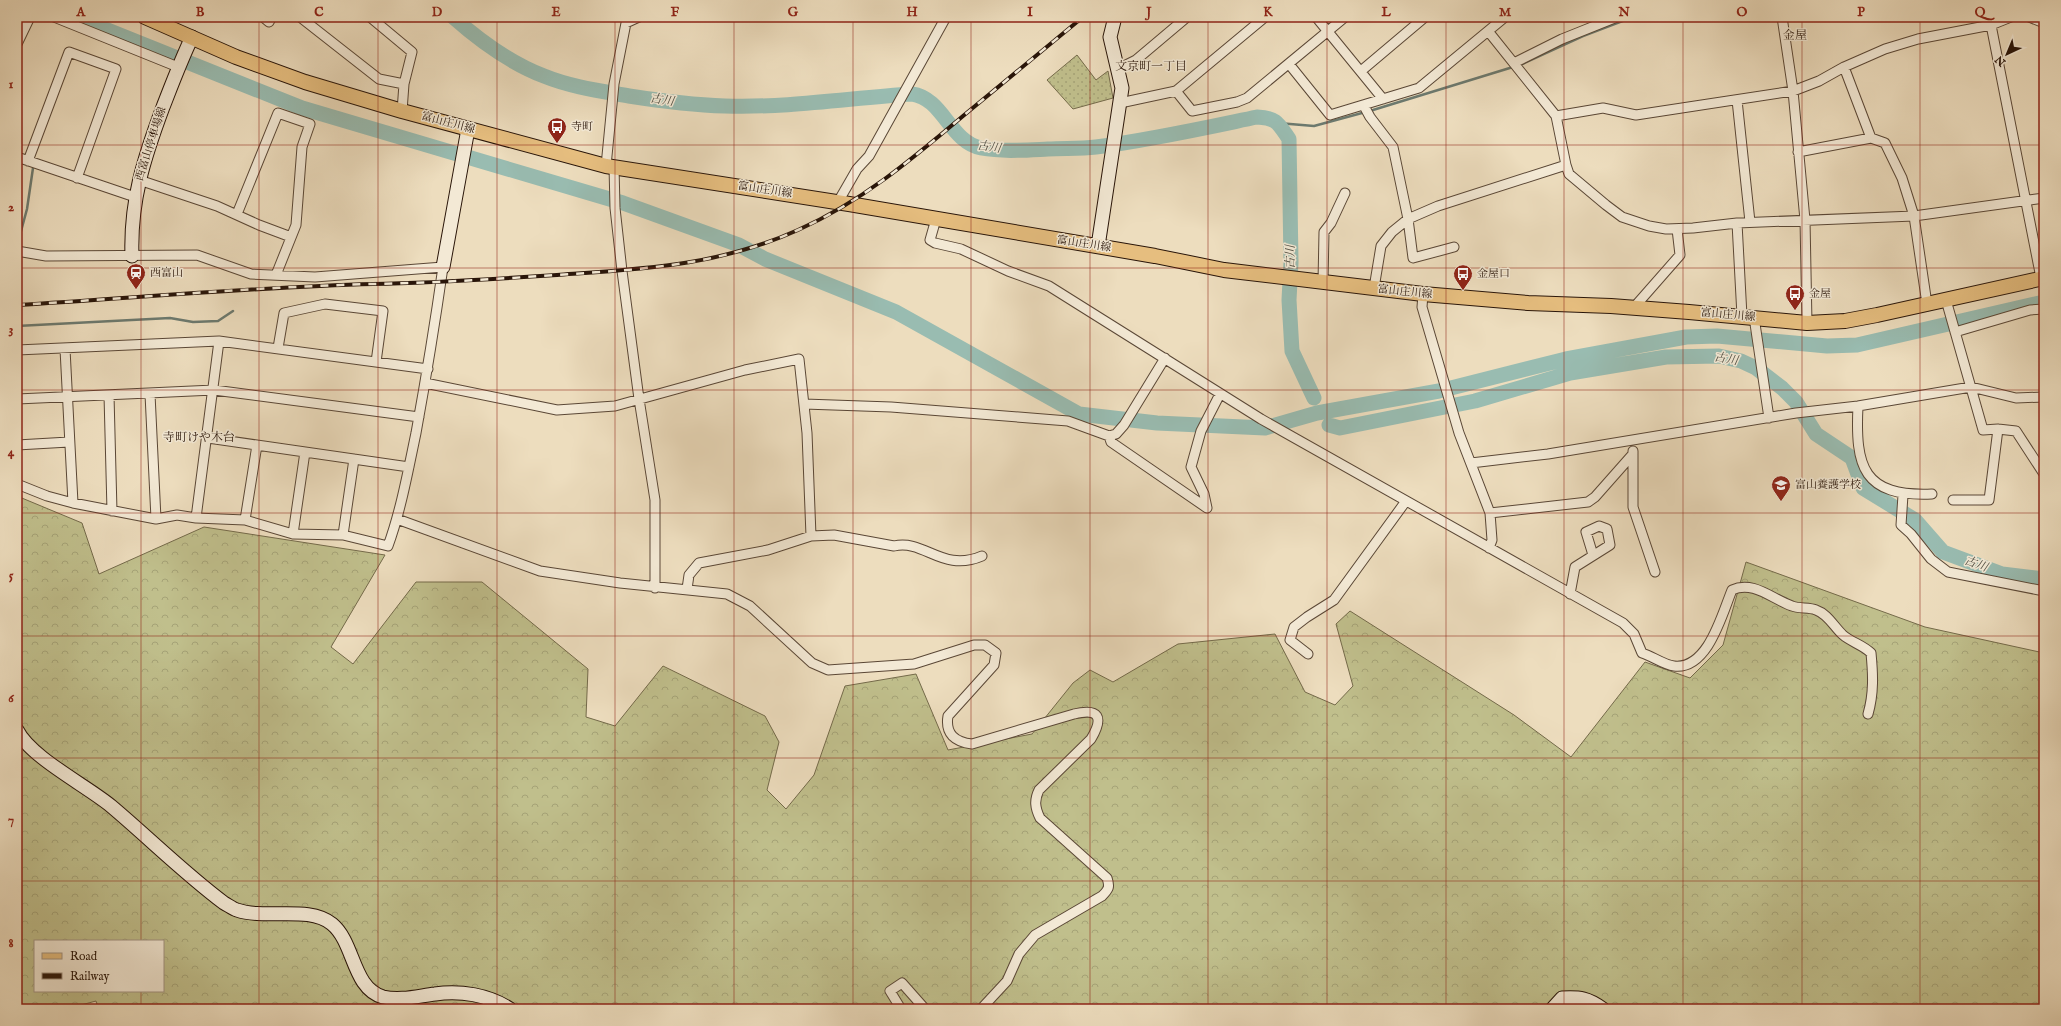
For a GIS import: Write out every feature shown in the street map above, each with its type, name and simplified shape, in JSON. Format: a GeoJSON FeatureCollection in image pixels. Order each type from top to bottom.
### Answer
{"type":"FeatureCollection","features":[{"type":"Feature","properties":{"kind":"main road","name":"富山庄川線"},"geometry":{"type":"LineString","coordinates":[[150,18],[236,57],[305,82],[402,111],[610,166],[838,202],[1098,246],[1224,270],[1282,278],[1423,294],[1528,303],[1748,317],[1807,323],[1845,321],[1927,304],[1948,307],[2042,278]]}},
{"type":"Feature","properties":{"kind":"street"},"geometry":{"type":"LineString","coordinates":[[17,44],[30,17]]}},
{"type":"Feature","properties":{"kind":"street"},"geometry":{"type":"LineString","coordinates":[[54,17],[178,67]]}},
{"type":"Feature","properties":{"kind":"street"},"geometry":{"type":"LineString","coordinates":[[262,17],[268,22],[272,17]]}},
{"type":"Feature","properties":{"kind":"street"},"geometry":{"type":"LineString","coordinates":[[300,17],[379,79],[404,84]]}},
{"type":"Feature","properties":{"kind":"street"},"geometry":{"type":"LineString","coordinates":[[370,17],[412,52],[404,84],[402,111]]}},
{"type":"Feature","properties":{"kind":"street"},"geometry":{"type":"LineString","coordinates":[[639,17],[626,23],[614,84],[610,166],[639,399],[655,500],[656,588]]}},
{"type":"Feature","properties":{"kind":"street"},"geometry":{"type":"LineString","coordinates":[[838,202],[857,169],[869,156],[946,17]]}},
{"type":"Feature","properties":{"kind":"street"},"geometry":{"type":"LineString","coordinates":[[1098,246],[1122,88],[1110,37],[1115,17]]}},
{"type":"Feature","properties":{"kind":"street"},"geometry":{"type":"LineString","coordinates":[[1118,69],[1136,60],[1187,17]]}},
{"type":"Feature","properties":{"kind":"street"},"geometry":{"type":"LineString","coordinates":[[1120,103],[1176,91],[1265,17]]}},
{"type":"Feature","properties":{"kind":"street"},"geometry":{"type":"LineString","coordinates":[[1316,17],[1383,99]]}},
{"type":"Feature","properties":{"kind":"street"},"geometry":{"type":"LineString","coordinates":[[1176,91],[1192,111],[1237,102],[1247,98],[1345,17]]}},
{"type":"Feature","properties":{"kind":"street"},"geometry":{"type":"LineString","coordinates":[[1361,71],[1425,17]]}},
{"type":"Feature","properties":{"kind":"street"},"geometry":{"type":"LineString","coordinates":[[1289,64],[1330,115],[1364,106],[1419,88],[1505,17]]}},
{"type":"Feature","properties":{"kind":"street"},"geometry":{"type":"LineString","coordinates":[[1514,63],[1562,39],[1617,17]]}},
{"type":"Feature","properties":{"kind":"street"},"geometry":{"type":"LineString","coordinates":[[1782,17],[1793,91],[1805,220],[1807,323]]}},
{"type":"Feature","properties":{"kind":"street"},"geometry":{"type":"LineString","coordinates":[[1556,116],[1602,108],[1636,115],[1793,91],[1819,82],[1844,67],[1885,49],[1918,39],[2012,17]]}},
{"type":"Feature","properties":{"kind":"street"},"geometry":{"type":"LineString","coordinates":[[2029,17],[2044,23]]}},
{"type":"Feature","properties":{"kind":"street"},"geometry":{"type":"LineString","coordinates":[[1991,21],[2042,278]]}},
{"type":"Feature","properties":{"kind":"street"},"geometry":{"type":"LineString","coordinates":[[1488,30],[1556,116],[1569,174],[1606,206],[1622,216],[1649,226],[1677,229],[1750,222],[1914,216],[2044,198]]}},
{"type":"Feature","properties":{"kind":"street","name":"西富山停車場線"},"geometry":{"type":"LineString","coordinates":[[132,256],[131,228],[135,197],[145,155],[178,67],[192,37]]}},
{"type":"Feature","properties":{"kind":"street"},"geometry":{"type":"LineString","coordinates":[[28,161],[69,52],[116,69],[77,178]]}},
{"type":"Feature","properties":{"kind":"street"},"geometry":{"type":"LineString","coordinates":[[1844,67],[1871,138]]}},
{"type":"Feature","properties":{"kind":"street"},"geometry":{"type":"LineString","coordinates":[[1736,100],[1750,222]]}},
{"type":"Feature","properties":{"kind":"street"},"geometry":{"type":"LineString","coordinates":[[1364,106],[1370,117],[1393,147],[1408,219],[1413,258],[1454,247]]}},
{"type":"Feature","properties":{"kind":"street"},"geometry":{"type":"LineString","coordinates":[[237,214],[278,113],[310,124],[302,147],[296,225],[276,275]]}},
{"type":"Feature","properties":{"kind":"street"},"geometry":{"type":"LineString","coordinates":[[17,484],[47,496],[73,503],[156,519],[177,515],[196,518],[245,520],[293,534],[343,535],[388,546],[397,519],[419,417],[428,369],[443,267],[468,129]]}},
{"type":"Feature","properties":{"kind":"street"},"geometry":{"type":"LineString","coordinates":[[1798,152],[1871,138],[1885,143],[1902,178],[1914,216],[1927,304]]}},
{"type":"Feature","properties":{"kind":"street"},"geometry":{"type":"LineString","coordinates":[[17,157],[135,197]]}},
{"type":"Feature","properties":{"kind":"street"},"geometry":{"type":"LineString","coordinates":[[1374,288],[1381,246],[1392,232],[1408,219],[1438,206],[1566,165]]}},
{"type":"Feature","properties":{"kind":"street"},"geometry":{"type":"LineString","coordinates":[[139,180],[237,214],[259,225],[291,237]]}},
{"type":"Feature","properties":{"kind":"street"},"geometry":{"type":"LineString","coordinates":[[1323,282],[1324,232],[1331,223],[1345,193]]}},
{"type":"Feature","properties":{"kind":"street"},"geometry":{"type":"LineString","coordinates":[[936,219],[930,240],[934,243],[961,249],[1008,271],[1049,286],[1261,419],[1623,623],[1634,634],[1642,652],[1674,666],[1687,664],[1700,656],[1709,645],[1732,590],[1741,586],[1751,587],[1793,606],[1816,610],[1824,615],[1847,638],[1862,645],[1871,653],[1873,681],[1872,700],[1868,714]]}},
{"type":"Feature","properties":{"kind":"street"},"geometry":{"type":"LineString","coordinates":[[1737,223],[1748,317],[1756,331],[1769,418]]}},
{"type":"Feature","properties":{"kind":"street"},"geometry":{"type":"LineString","coordinates":[[1637,309],[1637,304],[1680,255],[1677,229]]}},
{"type":"Feature","properties":{"kind":"street"},"geometry":{"type":"LineString","coordinates":[[17,251],[46,256],[197,255],[251,274],[315,277],[443,267]]}},
{"type":"Feature","properties":{"kind":"street"},"geometry":{"type":"LineString","coordinates":[[1423,294],[1422,307],[1459,433],[1490,513],[1492,540],[1489,548]]}},
{"type":"Feature","properties":{"kind":"street"},"geometry":{"type":"LineString","coordinates":[[278,348],[284,313],[324,304],[383,311],[376,362]]}},
{"type":"Feature","properties":{"kind":"street"},"geometry":{"type":"LineString","coordinates":[[1948,307],[1983,430],[1998,428],[2016,431],[2044,474]]}},
{"type":"Feature","properties":{"kind":"street"},"geometry":{"type":"LineString","coordinates":[[1955,330],[2030,310],[2044,308]]}},
{"type":"Feature","properties":{"kind":"street"},"geometry":{"type":"LineString","coordinates":[[17,350],[219,341],[428,369]]}},
{"type":"Feature","properties":{"kind":"street"},"geometry":{"type":"LineString","coordinates":[[196,518],[208,438],[219,341]]}},
{"type":"Feature","properties":{"kind":"street"},"geometry":{"type":"LineString","coordinates":[[65,349],[73,503]]}},
{"type":"Feature","properties":{"kind":"street"},"geometry":{"type":"LineString","coordinates":[[804,404],[891,407],[1068,421],[1109,436],[1116,434],[1124,424],[1165,358]]}},
{"type":"Feature","properties":{"kind":"street"},"geometry":{"type":"LineString","coordinates":[[425,383],[557,410],[615,406],[745,370],[799,359],[807,433],[811,536]]}},
{"type":"Feature","properties":{"kind":"street"},"geometry":{"type":"LineString","coordinates":[[1471,463],[1548,454],[1796,413],[1858,406],[1970,387],[2016,398],[2044,397]]}},
{"type":"Feature","properties":{"kind":"street"},"geometry":{"type":"LineString","coordinates":[[17,399],[214,390],[419,417]]}},
{"type":"Feature","properties":{"kind":"street"},"geometry":{"type":"LineString","coordinates":[[150,394],[156,519]]}},
{"type":"Feature","properties":{"kind":"street"},"geometry":{"type":"LineString","coordinates":[[1109,436],[1111,442],[1207,508],[1204,494],[1191,467],[1201,431],[1220,394]]}},
{"type":"Feature","properties":{"kind":"street"},"geometry":{"type":"LineString","coordinates":[[109,395],[112,511]]}},
{"type":"Feature","properties":{"kind":"street"},"geometry":{"type":"LineString","coordinates":[[1858,406],[1858,452],[1871,481],[1903,498],[1932,494]]}},
{"type":"Feature","properties":{"kind":"street"},"geometry":{"type":"LineString","coordinates":[[1952,500],[1990,500],[1998,428]]}},
{"type":"Feature","properties":{"kind":"street"},"geometry":{"type":"LineString","coordinates":[[208,438],[409,467]]}},
{"type":"Feature","properties":{"kind":"street"},"geometry":{"type":"LineString","coordinates":[[1632,440],[1632,507],[1655,572]]}},
{"type":"Feature","properties":{"kind":"street"},"geometry":{"type":"LineString","coordinates":[[17,445],[69,442]]}},
{"type":"Feature","properties":{"kind":"street"},"geometry":{"type":"LineString","coordinates":[[245,520],[257,445]]}},
{"type":"Feature","properties":{"kind":"street"},"geometry":{"type":"LineString","coordinates":[[293,534],[305,452]]}},
{"type":"Feature","properties":{"kind":"street"},"geometry":{"type":"LineString","coordinates":[[1490,513],[1588,502],[1595,498],[1633,454]]}},
{"type":"Feature","properties":{"kind":"street"},"geometry":{"type":"LineString","coordinates":[[343,535],[354,459]]}},
{"type":"Feature","properties":{"kind":"street"},"geometry":{"type":"LineString","coordinates":[[1903,498],[1901,525],[1911,534],[1931,559],[1948,572],[2044,591]]}},
{"type":"Feature","properties":{"kind":"street"},"geometry":{"type":"LineString","coordinates":[[1308,654],[1290,640],[1294,627],[1307,616],[1334,600],[1406,501]]}},
{"type":"Feature","properties":{"kind":"street"},"geometry":{"type":"LineString","coordinates":[[397,519],[540,571],[656,588],[687,589],[727,594],[750,606],[812,663],[828,670],[914,664],[974,644],[985,645],[996,653],[994,665],[948,716],[947,724],[949,732],[953,738],[962,743],[972,744],[1087,711],[1093,712],[1098,716],[1099,723],[1091,739],[1039,790],[1036,797],[1036,809],[1040,818],[1107,878],[1110,884],[1109,889],[1102,896],[1035,935],[1019,954],[1007,981],[981,1009]]}},
{"type":"Feature","properties":{"kind":"street"},"geometry":{"type":"LineString","coordinates":[[687,589],[689,575],[699,562],[768,550],[811,536],[834,535],[894,546],[901,544],[912,546],[949,561],[972,560],[982,556]]}},
{"type":"Feature","properties":{"kind":"street"},"geometry":{"type":"LineString","coordinates":[[1570,594],[1576,566],[1594,555]]}},
{"type":"Feature","properties":{"kind":"street"},"geometry":{"type":"LineString","coordinates":[[17,730],[21,738],[52,765],[110,805],[224,903],[236,910],[257,914],[306,915],[320,917],[332,924],[345,940],[358,972],[374,992],[382,996],[395,999],[437,993],[474,995],[498,1001],[510,1009]]}},
{"type":"Feature","properties":{"kind":"street"},"geometry":{"type":"LineString","coordinates":[[901,1009],[890,991],[902,983],[925,1009]]}},
{"type":"Feature","properties":{"kind":"street"},"geometry":{"type":"LineString","coordinates":[[1552,1009],[1562,998],[1577,998],[1590,1000],[1603,1009]]}},
{"type":"Feature","properties":{"kind":"green space"},"geometry":{"type":"Polygon","coordinates":[[[1077,55],[1096,80],[1108,71],[1113,98],[1073,109],[1047,80],[1077,55]]]}},
{"type":"Feature","properties":{"kind":"green space"},"geometry":{"type":"Polygon","coordinates":[[[17,496],[82,523],[99,574],[204,527],[385,555],[331,647],[353,664],[416,582],[482,582],[588,669],[586,717],[615,726],[663,666],[765,716],[779,742],[767,790],[786,809],[814,775],[845,686],[916,674],[948,750],[1032,734],[1073,683],[1090,670],[1113,682],[1178,644],[1275,634],[1305,692],[1335,705],[1353,686],[1336,624],[1350,611],[1514,715],[1571,757],[1645,662],[1690,678],[1723,645],[1746,562],[1925,627],[2044,653],[2044,1009],[98,1009],[96,1001],[66,1009],[17,1009],[17,496]]]}},
{"type":"Feature","properties":{"kind":"waterway"},"geometry":{"type":"LineString","coordinates":[[75,17],[302,108],[623,203],[739,245],[765,259],[896,312],[1079,414],[1157,423],[1265,428],[1317,413],[1439,391],[1566,359],[1686,337],[1717,336],[1827,346],[1857,345],[2044,302]]}},
{"type":"Feature","properties":{"kind":"waterway","name":"古川"},"geometry":{"type":"LineString","coordinates":[[453,17],[474,35],[519,65],[554,80],[575,86],[653,100],[725,106],[772,106],[912,94],[923,97],[932,103],[962,138],[970,144],[981,148],[998,150],[1090,148],[1157,137],[1257,117],[1273,120],[1279,125],[1289,139],[1291,262],[1289,300],[1292,351],[1314,398]]}},
{"type":"Feature","properties":{"kind":"waterway"},"geometry":{"type":"LineString","coordinates":[[1518,66],[1583,36],[1633,17]]}},
{"type":"Feature","properties":{"kind":"waterway"},"geometry":{"type":"LineString","coordinates":[[1278,123],[1314,126],[1373,110],[1513,67]]}},
{"type":"Feature","properties":{"kind":"waterway"},"geometry":{"type":"LineString","coordinates":[[17,246],[27,209],[33,168]]}},
{"type":"Feature","properties":{"kind":"waterway"},"geometry":{"type":"LineString","coordinates":[[17,326],[170,318],[193,322],[218,321],[233,311]]}},
{"type":"Feature","properties":{"kind":"waterway","name":"古川"},"geometry":{"type":"LineString","coordinates":[[1329,425],[1340,428],[1475,401],[1570,373],[1666,357],[1719,356],[1741,361],[1756,368],[1782,388],[1796,402],[1816,434],[1852,458],[1863,488],[1915,520],[1943,552],[2002,574],[2044,579]]}},
{"type":"Feature","properties":{"kind":"railway"},"geometry":{"type":"LineString","coordinates":[[17,305],[328,285],[442,282],[589,273],[680,264],[739,251],[768,242],[821,219],[843,207],[885,179],[1083,17]]}},
{"type":"Feature","properties":{"kind":"place","name":"寺町"},"geometry":{"type":"Point","coordinates":[557,144]}},
{"type":"Feature","properties":{"kind":"place","name":"西富山"},"geometry":{"type":"Point","coordinates":[136,290]}},
{"type":"Feature","properties":{"kind":"place","name":"金屋口"},"geometry":{"type":"Point","coordinates":[1463,291]}},
{"type":"Feature","properties":{"kind":"place","name":"金屋"},"geometry":{"type":"Point","coordinates":[1795,311]}},
{"type":"Feature","properties":{"kind":"place","name":"富山養護学校"},"geometry":{"type":"Point","coordinates":[1781,502]}},
{"type":"Feature","properties":{"kind":"district","name":"金屋"},"geometry":{"type":"Point","coordinates":[1795,35]}},
{"type":"Feature","properties":{"kind":"district","name":"文京町一丁目"},"geometry":{"type":"Point","coordinates":[1151,66]}},
{"type":"Feature","properties":{"kind":"district","name":"寺町けや木台"},"geometry":{"type":"Point","coordinates":[199,437]}}]}
